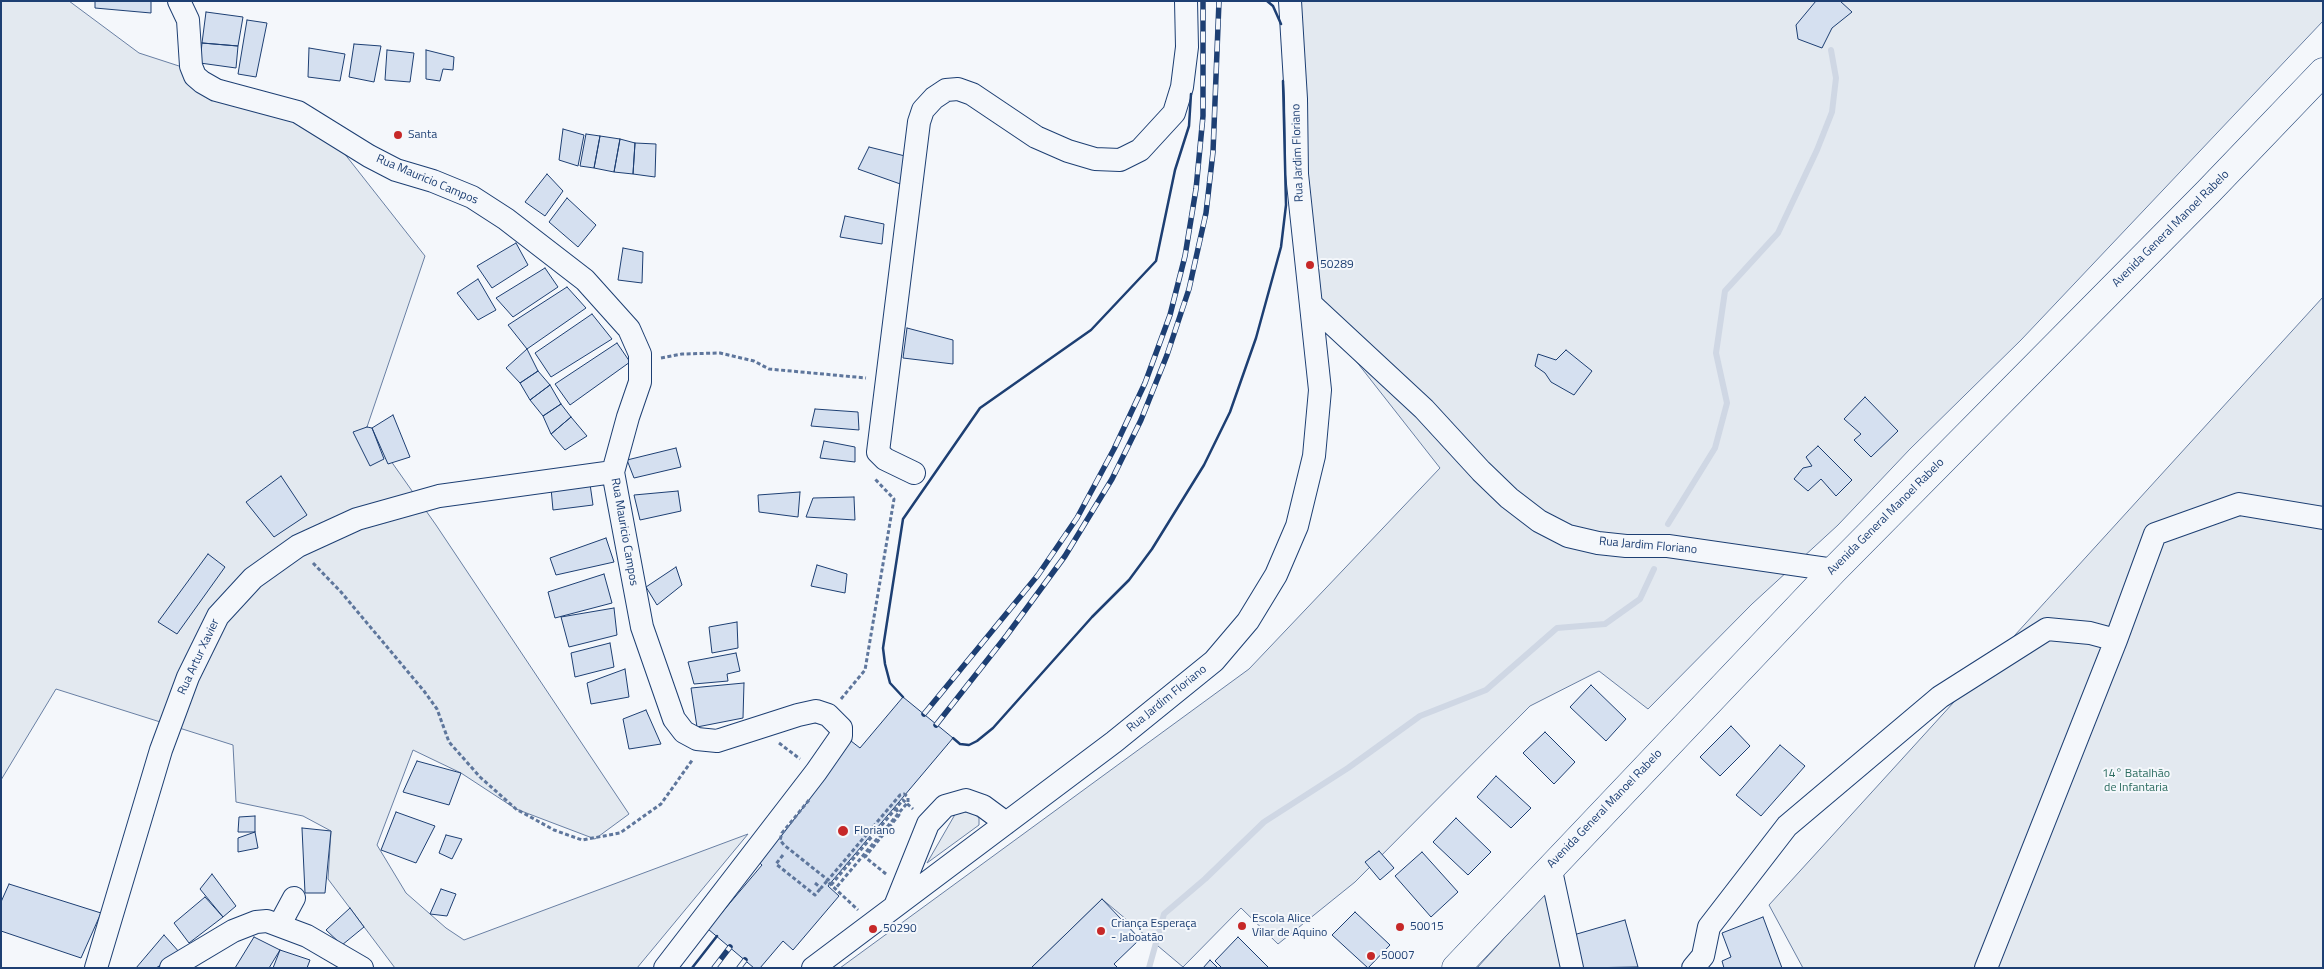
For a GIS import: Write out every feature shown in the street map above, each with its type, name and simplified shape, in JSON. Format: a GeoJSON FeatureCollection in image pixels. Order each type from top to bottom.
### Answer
{"type":"FeatureCollection","features":[{"type":"Feature","properties":{"kind":"main road","name":"Avenida General Manoel Rabelo"},"geometry":{"type":"LineString","coordinates":[[1456,968],[1550,866],[1834,570],[2208,192],[2323,72]]}},
{"type":"Feature","properties":{"kind":"street","name":"Rua Mauricio Campos"},"geometry":{"type":"LineString","coordinates":[[179,1],[188,20],[191,66],[195,76],[202,82],[216,90],[298,112],[369,156],[396,170],[472,197],[506,219],[585,280],[629,329],[640,354],[640,382],[613,472],[642,627],[665,697],[674,719],[684,732],[697,740],[717,741],[798,715],[816,711],[828,715]]}},
{"type":"Feature","properties":{"kind":"street"},"geometry":{"type":"LineString","coordinates":[[914,473],[880,455],[878,452],[919,122],[923,110],[946,90],[958,89],[972,94],[1036,137],[1068,151],[1095,159],[1120,160],[1140,150],[1174,113],[1182,87],[1188,47],[1186,1]]}},
{"type":"Feature","properties":{"kind":"street","name":"Rua Jardim Floriano"},"geometry":{"type":"LineString","coordinates":[[813,968],[1006,823],[1214,662],[1248,622],[1276,575],[1297,526],[1314,456],[1320,390],[1297,174],[1296,99],[1290,1]]}},
{"type":"Feature","properties":{"kind":"street","name":"Rua Jardim Floriano"},"geometry":{"type":"LineString","coordinates":[[1312,305],[1424,409],[1481,471],[1509,498],[1539,521],[1568,536],[1598,543],[1626,546],[1668,546],[1834,570]]}},
{"type":"Feature","properties":{"kind":"street","name":"Rua Artur Xavier"},"geometry":{"type":"LineString","coordinates":[[96,968],[161,750],[188,677],[218,616],[253,578],[298,546],[357,520],[439,496],[613,472]]}},
{"type":"Feature","properties":{"kind":"street"},"geometry":{"type":"LineString","coordinates":[[1986,968],[2116,640],[2155,534],[2239,504],[2323,518]]}},
{"type":"Feature","properties":{"kind":"street"},"geometry":{"type":"LineString","coordinates":[[1692,968],[1703,956],[1708,926],[1787,826],[1940,697],[2047,629],[2090,633],[2116,640]]}},
{"type":"Feature","properties":{"kind":"street"},"geometry":{"type":"LineString","coordinates":[[665,968],[816,772],[841,736],[841,728],[828,715]]}},
{"type":"Feature","properties":{"kind":"street"},"geometry":{"type":"LineString","coordinates":[[895,906],[903,882],[928,824],[945,806],[966,800],[983,806],[1006,823]]}},
{"type":"Feature","properties":{"kind":"street"},"geometry":{"type":"LineString","coordinates":[[1550,866],[1572,968]]}},
{"type":"Feature","properties":{"kind":"street"},"geometry":{"type":"LineString","coordinates":[[280,924],[294,898]]}},
{"type":"Feature","properties":{"kind":"street"},"geometry":{"type":"LineString","coordinates":[[171,968],[233,931],[256,922],[268,921],[280,924],[307,936],[362,968]]}},
{"type":"Feature","properties":{"kind":"path"},"geometry":{"type":"LineString","coordinates":[[640,362],[682,354],[720,353],[754,361],[769,369],[887,380]]}},
{"type":"Feature","properties":{"kind":"path"},"geometry":{"type":"LineString","coordinates":[[828,715],[865,670],[894,499],[869,473],[874,460],[880,455]]}},
{"type":"Feature","properties":{"kind":"path"},"geometry":{"type":"LineString","coordinates":[[298,546],[341,592],[424,692],[437,709],[449,742],[480,777],[516,809],[554,830],[582,840],[620,833],[661,804],[706,740]]}},
{"type":"Feature","properties":{"kind":"path"},"geometry":{"type":"LineString","coordinates":[[761,728],[816,772]]}},
{"type":"Feature","properties":{"kind":"path"},"geometry":{"type":"LineString","coordinates":[[809,800],[782,833],[780,840],[828,880],[900,795],[904,794],[908,797],[908,802],[835,889]]}},
{"type":"Feature","properties":{"kind":"path"},"geometry":{"type":"LineString","coordinates":[[831,885],[902,800],[910,806]]}},
{"type":"Feature","properties":{"kind":"path"},"geometry":{"type":"LineString","coordinates":[[896,808],[900,815],[865,857],[886,874],[903,882]]}},
{"type":"Feature","properties":{"kind":"path"},"geometry":{"type":"LineString","coordinates":[[783,855],[776,864],[816,895],[827,881],[849,900]]}},
{"type":"Feature","properties":{"kind":"path"},"geometry":{"type":"LineString","coordinates":[[815,883],[821,888]]}},
{"type":"Feature","properties":{"kind":"green space"},"geometry":{"type":"Polygon","coordinates":[[[1,1],[69,1],[139,53],[222,80],[299,125],[344,153],[425,256],[367,427],[436,525],[629,814],[595,839],[516,809],[461,773],[413,750],[377,845],[406,893],[446,928],[464,940],[748,834],[637,968],[395,968],[328,879],[331,831],[303,816],[236,802],[233,745],[56,689],[1,780],[1,1]]]}},
{"type":"Feature","properties":{"kind":"green space"},"geometry":{"type":"Polygon","coordinates":[[[1284,1],[2323,1],[2323,21],[2021,340],[1910,449],[1838,525],[1752,604],[1648,709],[1599,671],[1530,706],[1355,882],[1278,944],[1241,908],[1183,967],[1102,899],[1031,968],[840,968],[1249,669],[1440,468],[1312,305],[1284,1]]]}},
{"type":"Feature","properties":{"kind":"green space","name":"14° Batalhão de Infantaria"},"geometry":{"type":"Polygon","coordinates":[[[2323,297],[2323,968],[1803,968],[1769,905],[2323,297]]]}},
{"type":"Feature","properties":{"kind":"green space"},"geometry":{"type":"Polygon","coordinates":[[[967,808],[979,818],[979,825],[927,863],[957,811],[967,808]]]}},
{"type":"Feature","properties":{"kind":"green space"},"geometry":{"type":"Polygon","coordinates":[[[1554,881],[1572,968],[1477,968],[1497,946],[1554,881]]]}},
{"type":"Feature","properties":{"kind":"building"},"geometry":{"type":"Polygon","coordinates":[[[95,1],[151,1],[151,13],[95,8],[95,1]]]}},
{"type":"Feature","properties":{"kind":"building"},"geometry":{"type":"Polygon","coordinates":[[[1816,1],[1840,1],[1852,12],[1832,28],[1822,48],[1798,39],[1796,25],[1816,1]]]}},
{"type":"Feature","properties":{"kind":"building"},"geometry":{"type":"Polygon","coordinates":[[[206,12],[243,17],[238,46],[202,43],[206,12]]]}},
{"type":"Feature","properties":{"kind":"building"},"geometry":{"type":"Polygon","coordinates":[[[247,20],[267,23],[256,77],[238,74],[247,20]]]}},
{"type":"Feature","properties":{"kind":"building"},"geometry":{"type":"Polygon","coordinates":[[[202,43],[238,46],[236,68],[200,63],[202,43]]]}},
{"type":"Feature","properties":{"kind":"building"},"geometry":{"type":"Polygon","coordinates":[[[354,44],[381,46],[374,82],[349,77],[354,44]]]}},
{"type":"Feature","properties":{"kind":"building"},"geometry":{"type":"Polygon","coordinates":[[[309,48],[345,54],[340,81],[308,77],[309,48]]]}},
{"type":"Feature","properties":{"kind":"building"},"geometry":{"type":"Polygon","coordinates":[[[387,50],[414,53],[410,82],[385,80],[387,50]]]}},
{"type":"Feature","properties":{"kind":"building"},"geometry":{"type":"Polygon","coordinates":[[[426,50],[454,57],[453,70],[443,69],[440,81],[426,79],[426,50]]]}},
{"type":"Feature","properties":{"kind":"building"},"geometry":{"type":"Polygon","coordinates":[[[563,129],[584,135],[578,166],[559,160],[563,129]]]}},
{"type":"Feature","properties":{"kind":"building"},"geometry":{"type":"Polygon","coordinates":[[[586,134],[600,136],[594,168],[580,166],[586,134]]]}},
{"type":"Feature","properties":{"kind":"building"},"geometry":{"type":"Polygon","coordinates":[[[600,136],[620,139],[614,172],[594,168],[600,136]]]}},
{"type":"Feature","properties":{"kind":"building"},"geometry":{"type":"Polygon","coordinates":[[[620,139],[635,143],[633,174],[614,172],[620,139]]]}},
{"type":"Feature","properties":{"kind":"building"},"geometry":{"type":"Polygon","coordinates":[[[635,143],[656,144],[655,177],[633,174],[635,143]]]}},
{"type":"Feature","properties":{"kind":"building"},"geometry":{"type":"Polygon","coordinates":[[[869,147],[909,157],[906,186],[858,169],[869,147]]]}},
{"type":"Feature","properties":{"kind":"building"},"geometry":{"type":"Polygon","coordinates":[[[547,174],[563,191],[545,216],[525,202],[547,174]]]}},
{"type":"Feature","properties":{"kind":"building"},"geometry":{"type":"Polygon","coordinates":[[[567,198],[596,225],[578,247],[549,222],[567,198]]]}},
{"type":"Feature","properties":{"kind":"building"},"geometry":{"type":"Polygon","coordinates":[[[845,216],[884,224],[882,244],[840,237],[845,216]]]}},
{"type":"Feature","properties":{"kind":"building"},"geometry":{"type":"Polygon","coordinates":[[[516,243],[528,265],[492,288],[477,266],[516,243]]]}},
{"type":"Feature","properties":{"kind":"building"},"geometry":{"type":"Polygon","coordinates":[[[623,248],[643,252],[642,283],[618,280],[623,248]]]}},
{"type":"Feature","properties":{"kind":"building"},"geometry":{"type":"Polygon","coordinates":[[[545,268],[558,287],[513,317],[496,298],[545,268]]]}},
{"type":"Feature","properties":{"kind":"building"},"geometry":{"type":"Polygon","coordinates":[[[478,279],[496,310],[478,320],[457,293],[478,279]]]}},
{"type":"Feature","properties":{"kind":"building"},"geometry":{"type":"Polygon","coordinates":[[[567,287],[586,308],[527,349],[508,325],[567,287]]]}},
{"type":"Feature","properties":{"kind":"building"},"geometry":{"type":"Polygon","coordinates":[[[592,314],[612,339],[551,377],[535,353],[592,314]]]}},
{"type":"Feature","properties":{"kind":"building"},"geometry":{"type":"Polygon","coordinates":[[[907,328],[953,340],[953,364],[903,358],[907,328]]]}},
{"type":"Feature","properties":{"kind":"building"},"geometry":{"type":"Polygon","coordinates":[[[617,343],[630,362],[570,405],[555,384],[617,343]]]}},
{"type":"Feature","properties":{"kind":"building"},"geometry":{"type":"Polygon","coordinates":[[[527,349],[538,371],[520,383],[506,368],[527,349]]]}},
{"type":"Feature","properties":{"kind":"building"},"geometry":{"type":"Polygon","coordinates":[[[1566,350],[1592,371],[1574,395],[1551,382],[1545,373],[1535,366],[1538,354],[1556,360],[1566,350]]]}},
{"type":"Feature","properties":{"kind":"building"},"geometry":{"type":"Polygon","coordinates":[[[538,371],[550,385],[530,400],[520,383],[538,371]]]}},
{"type":"Feature","properties":{"kind":"building"},"geometry":{"type":"Polygon","coordinates":[[[550,385],[561,404],[543,416],[530,400],[550,385]]]}},
{"type":"Feature","properties":{"kind":"building"},"geometry":{"type":"Polygon","coordinates":[[[1865,397],[1898,431],[1871,457],[1854,440],[1861,434],[1844,419],[1865,397]]]}},
{"type":"Feature","properties":{"kind":"building"},"geometry":{"type":"Polygon","coordinates":[[[561,404],[571,417],[551,434],[543,416],[561,404]]]}},
{"type":"Feature","properties":{"kind":"building"},"geometry":{"type":"Polygon","coordinates":[[[815,409],[858,412],[859,430],[811,426],[815,409]]]}},
{"type":"Feature","properties":{"kind":"building"},"geometry":{"type":"Polygon","coordinates":[[[393,415],[410,457],[388,464],[372,428],[393,415]]]}},
{"type":"Feature","properties":{"kind":"building"},"geometry":{"type":"Polygon","coordinates":[[[571,417],[587,436],[565,450],[551,434],[571,417]]]}},
{"type":"Feature","properties":{"kind":"building"},"geometry":{"type":"Polygon","coordinates":[[[367,427],[372,428],[384,459],[370,466],[353,432],[367,427]]]}},
{"type":"Feature","properties":{"kind":"building"},"geometry":{"type":"Polygon","coordinates":[[[824,441],[855,447],[855,462],[820,458],[824,441]]]}},
{"type":"Feature","properties":{"kind":"building"},"geometry":{"type":"Polygon","coordinates":[[[1818,446],[1852,480],[1836,496],[1821,479],[1808,491],[1794,479],[1803,468],[1812,466],[1806,457],[1818,446]]]}},
{"type":"Feature","properties":{"kind":"building"},"geometry":{"type":"Polygon","coordinates":[[[676,448],[681,467],[634,478],[627,460],[676,448]]]}},
{"type":"Feature","properties":{"kind":"building"},"geometry":{"type":"Polygon","coordinates":[[[281,476],[307,515],[274,537],[246,502],[281,476]]]}},
{"type":"Feature","properties":{"kind":"building"},"geometry":{"type":"Polygon","coordinates":[[[590,484],[593,505],[553,510],[551,488],[590,484]]]}},
{"type":"Feature","properties":{"kind":"building"},"geometry":{"type":"Polygon","coordinates":[[[678,491],[681,511],[640,520],[634,495],[678,491]]]}},
{"type":"Feature","properties":{"kind":"building"},"geometry":{"type":"Polygon","coordinates":[[[800,492],[798,517],[759,512],[758,495],[800,492]]]}},
{"type":"Feature","properties":{"kind":"building"},"geometry":{"type":"Polygon","coordinates":[[[854,497],[855,520],[806,517],[813,498],[854,497]]]}},
{"type":"Feature","properties":{"kind":"building"},"geometry":{"type":"Polygon","coordinates":[[[606,538],[614,562],[556,575],[550,558],[606,538]]]}},
{"type":"Feature","properties":{"kind":"building"},"geometry":{"type":"Polygon","coordinates":[[[208,554],[225,567],[177,634],[158,622],[208,554]]]}},
{"type":"Feature","properties":{"kind":"building"},"geometry":{"type":"Polygon","coordinates":[[[817,565],[847,574],[845,593],[811,586],[817,565]]]}},
{"type":"Feature","properties":{"kind":"building"},"geometry":{"type":"Polygon","coordinates":[[[676,567],[682,585],[657,605],[646,587],[676,567]]]}},
{"type":"Feature","properties":{"kind":"building"},"geometry":{"type":"Polygon","coordinates":[[[604,574],[612,603],[555,618],[548,592],[604,574]]]}},
{"type":"Feature","properties":{"kind":"building"},"geometry":{"type":"Polygon","coordinates":[[[614,608],[617,635],[569,647],[561,617],[614,608]]]}},
{"type":"Feature","properties":{"kind":"building"},"geometry":{"type":"Polygon","coordinates":[[[737,622],[738,648],[712,653],[709,627],[737,622]]]}},
{"type":"Feature","properties":{"kind":"building"},"geometry":{"type":"Polygon","coordinates":[[[610,643],[614,667],[575,677],[571,653],[610,643]]]}},
{"type":"Feature","properties":{"kind":"building"},"geometry":{"type":"Polygon","coordinates":[[[736,653],[740,671],[727,674],[728,681],[694,684],[688,662],[736,653]]]}},
{"type":"Feature","properties":{"kind":"building"},"geometry":{"type":"Polygon","coordinates":[[[625,669],[629,697],[591,704],[587,683],[625,669]]]}},
{"type":"Feature","properties":{"kind":"building"},"geometry":{"type":"Polygon","coordinates":[[[744,683],[743,718],[697,727],[691,688],[744,683]]]}},
{"type":"Feature","properties":{"kind":"building"},"geometry":{"type":"Polygon","coordinates":[[[1591,685],[1626,719],[1606,741],[1570,707],[1591,685]]]}},
{"type":"Feature","properties":{"kind":"building","name":"Floriano"},"geometry":{"type":"Polygon","coordinates":[[[903,697],[953,738],[828,886],[839,896],[793,950],[783,941],[760,968],[754,968],[708,929],[762,865],[753,857],[773,833],[851,741],[860,748],[903,697]]]}},
{"type":"Feature","properties":{"kind":"building"},"geometry":{"type":"Polygon","coordinates":[[[646,710],[661,744],[629,749],[623,719],[646,710]]]}},
{"type":"Feature","properties":{"kind":"building"},"geometry":{"type":"Polygon","coordinates":[[[1731,726],[1750,746],[1720,776],[1700,757],[1731,726]]]}},
{"type":"Feature","properties":{"kind":"building"},"geometry":{"type":"Polygon","coordinates":[[[1545,732],[1575,762],[1554,784],[1523,753],[1545,732]]]}},
{"type":"Feature","properties":{"kind":"building"},"geometry":{"type":"Polygon","coordinates":[[[1780,745],[1805,766],[1761,816],[1736,795],[1780,745]]]}},
{"type":"Feature","properties":{"kind":"building"},"geometry":{"type":"Polygon","coordinates":[[[417,761],[461,773],[449,805],[403,792],[417,761]]]}},
{"type":"Feature","properties":{"kind":"building"},"geometry":{"type":"Polygon","coordinates":[[[1496,776],[1531,808],[1511,828],[1477,797],[1496,776]]]}},
{"type":"Feature","properties":{"kind":"building"},"geometry":{"type":"Polygon","coordinates":[[[396,812],[435,826],[416,863],[381,850],[396,812]]]}},
{"type":"Feature","properties":{"kind":"building"},"geometry":{"type":"Polygon","coordinates":[[[255,816],[255,832],[238,832],[239,817],[255,816]]]}},
{"type":"Feature","properties":{"kind":"building"},"geometry":{"type":"Polygon","coordinates":[[[1456,818],[1491,852],[1468,875],[1433,842],[1456,818]]]}},
{"type":"Feature","properties":{"kind":"building"},"geometry":{"type":"Polygon","coordinates":[[[302,828],[331,831],[325,893],[305,893],[302,828]]]}},
{"type":"Feature","properties":{"kind":"building"},"geometry":{"type":"Polygon","coordinates":[[[255,832],[258,848],[238,852],[238,838],[255,832]]]}},
{"type":"Feature","properties":{"kind":"building"},"geometry":{"type":"Polygon","coordinates":[[[446,835],[462,839],[452,859],[439,853],[446,835]]]}},
{"type":"Feature","properties":{"kind":"building"},"geometry":{"type":"Polygon","coordinates":[[[1379,851],[1394,868],[1380,880],[1365,862],[1379,851]]]}},
{"type":"Feature","properties":{"kind":"building"},"geometry":{"type":"Polygon","coordinates":[[[1422,852],[1458,892],[1431,917],[1395,876],[1422,852]]]}},
{"type":"Feature","properties":{"kind":"building"},"geometry":{"type":"Polygon","coordinates":[[[212,874],[236,906],[223,917],[200,889],[212,874]]]}},
{"type":"Feature","properties":{"kind":"building"},"geometry":{"type":"Polygon","coordinates":[[[9,884],[101,913],[81,958],[1,931],[1,902],[9,884]]]}},
{"type":"Feature","properties":{"kind":"building"},"geometry":{"type":"Polygon","coordinates":[[[441,889],[456,894],[447,916],[430,914],[441,889]]]}},
{"type":"Feature","properties":{"kind":"building"},"geometry":{"type":"Polygon","coordinates":[[[205,897],[223,917],[189,943],[174,923],[205,897]]]}},
{"type":"Feature","properties":{"kind":"building","name":"Criança Esperaça - Jaboatão"},"geometry":{"type":"Polygon","coordinates":[[[1102,899],[1140,939],[1114,964],[1118,968],[1031,968],[1102,899]]]}},
{"type":"Feature","properties":{"kind":"building"},"geometry":{"type":"Polygon","coordinates":[[[350,908],[364,927],[342,945],[326,930],[350,908]]]}},
{"type":"Feature","properties":{"kind":"building"},"geometry":{"type":"Polygon","coordinates":[[[1355,912],[1390,945],[1368,968],[1332,935],[1355,912]]]}},
{"type":"Feature","properties":{"kind":"building"},"geometry":{"type":"Polygon","coordinates":[[[1763,917],[1782,968],[1724,968],[1722,961],[1731,957],[1722,933],[1763,917]]]}},
{"type":"Feature","properties":{"kind":"building"},"geometry":{"type":"Polygon","coordinates":[[[1625,920],[1638,967],[1578,968],[1570,936],[1625,920]]]}},
{"type":"Feature","properties":{"kind":"building"},"geometry":{"type":"Polygon","coordinates":[[[164,935],[180,953],[156,968],[136,968],[164,935]]]}},
{"type":"Feature","properties":{"kind":"building"},"geometry":{"type":"Polygon","coordinates":[[[254,937],[280,950],[269,968],[235,968],[254,937]]]}},
{"type":"Feature","properties":{"kind":"building"},"geometry":{"type":"Polygon","coordinates":[[[1238,937],[1269,968],[1222,968],[1215,961],[1238,937]]]}},
{"type":"Feature","properties":{"kind":"building"},"geometry":{"type":"Polygon","coordinates":[[[280,950],[310,960],[307,968],[273,968],[280,950]]]}},
{"type":"Feature","properties":{"kind":"building"},"geometry":{"type":"Polygon","coordinates":[[[1210,960],[1218,968],[1203,968],[1210,960]]]}},
{"type":"Feature","properties":{"kind":"waterway"},"geometry":{"type":"LineString","coordinates":[[1668,524],[1715,448],[1727,403],[1716,353],[1725,291],[1778,233],[1817,150],[1832,112],[1836,78],[1831,50]]}},
{"type":"Feature","properties":{"kind":"waterway"},"geometry":{"type":"LineString","coordinates":[[1149,968],[1164,914],[1205,879],[1264,822],[1348,768],[1420,716],[1486,690],[1557,628],[1605,624],[1640,599],[1654,569]]}},
{"type":"Feature","properties":{"kind":"railway"},"geometry":{"type":"LineString","coordinates":[[924,714],[1038,575],[1077,518],[1114,449],[1145,383],[1170,315],[1185,256],[1196,189],[1203,116],[1203,1]]}},
{"type":"Feature","properties":{"kind":"railway"},"geometry":{"type":"LineString","coordinates":[[936,725],[1007,635],[1065,556],[1112,479],[1141,420],[1167,355],[1189,289],[1206,213],[1213,152],[1219,1]]}},
{"type":"Feature","properties":{"kind":"railway"},"geometry":{"type":"LineString","coordinates":[[714,968],[730,947]]}},
{"type":"Feature","properties":{"kind":"railway"},"geometry":{"type":"LineString","coordinates":[[739,968],[745,960]]}},
{"type":"Feature","properties":{"kind":"wall"},"geometry":{"type":"LineString","coordinates":[[1267,1],[1273,6],[1281,24]]}},
{"type":"Feature","properties":{"kind":"wall"},"geometry":{"type":"LineString","coordinates":[[953,738],[960,744],[969,745],[993,728],[1092,617],[1129,580],[1152,549],[1204,465],[1230,412],[1256,338],[1281,247],[1286,205],[1283,81]]}},
{"type":"Feature","properties":{"kind":"wall"},"geometry":{"type":"LineString","coordinates":[[903,697],[890,683],[883,648],[903,519],[980,408],[1091,330],[1156,261],[1175,170],[1189,126],[1191,94]]}},
{"type":"Feature","properties":{"kind":"wall"},"geometry":{"type":"LineString","coordinates":[[692,968],[717,936]]}},
{"type":"Feature","properties":{"kind":"place","name":"Santa"},"geometry":{"type":"Point","coordinates":[398,135]}},
{"type":"Feature","properties":{"kind":"place","name":"50289"},"geometry":{"type":"Point","coordinates":[1310,265]}},
{"type":"Feature","properties":{"kind":"place","name":"Floriano"},"geometry":{"type":"Point","coordinates":[843,831]}},
{"type":"Feature","properties":{"kind":"place","name":"Escola Alice Vilar de Aquino"},"geometry":{"type":"Point","coordinates":[1242,926]}},
{"type":"Feature","properties":{"kind":"place","name":"50015"},"geometry":{"type":"Point","coordinates":[1400,927]}},
{"type":"Feature","properties":{"kind":"place","name":"50290"},"geometry":{"type":"Point","coordinates":[873,929]}},
{"type":"Feature","properties":{"kind":"place","name":"Criança Esperaça - Jaboatão"},"geometry":{"type":"Point","coordinates":[1101,931]}},
{"type":"Feature","properties":{"kind":"place","name":"50007"},"geometry":{"type":"Point","coordinates":[1371,956]}}]}
